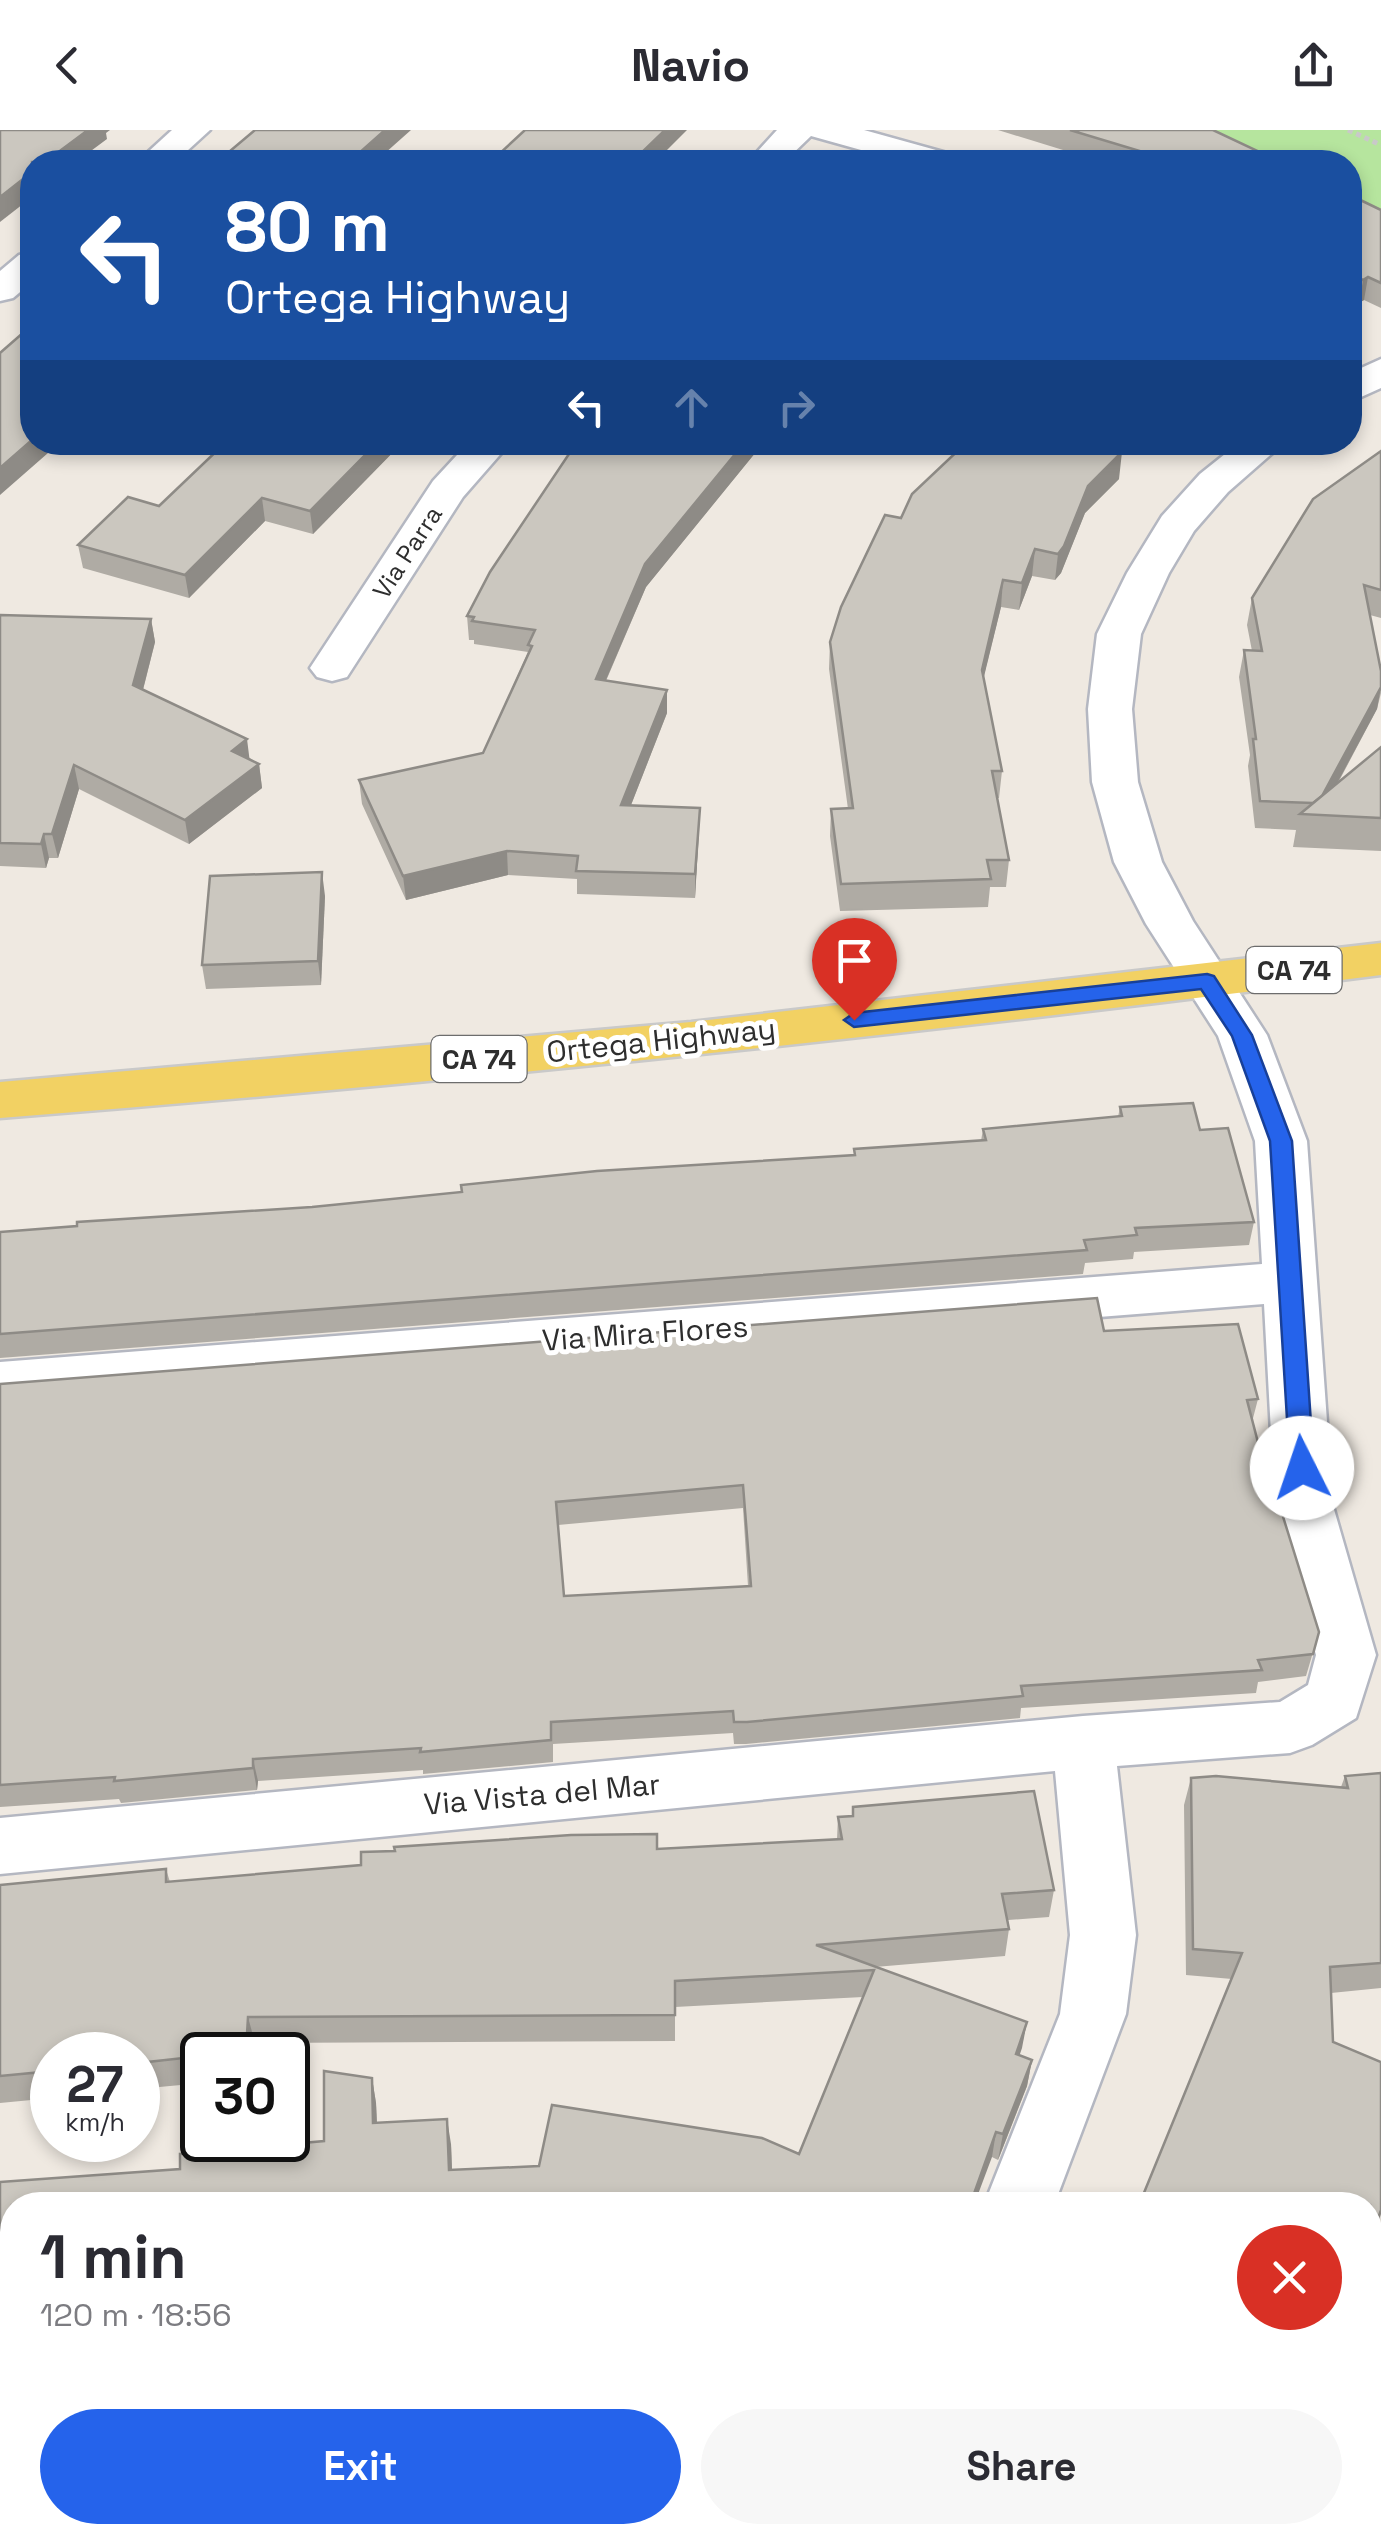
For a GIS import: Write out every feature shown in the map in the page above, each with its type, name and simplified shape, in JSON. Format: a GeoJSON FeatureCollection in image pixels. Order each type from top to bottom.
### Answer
{"type":"FeatureCollection","features":[{"type":"Feature","properties":{"kind":"main road","name":"Ortega Highway"},"geometry":{"type":"LineString","coordinates":[[0,1100],[261,1081],[1207,981],[1381,959]]}},
{"type":"Feature","properties":{"kind":"street"},"geometry":{"type":"LineString","coordinates":[[168,150],[192,130]]}},
{"type":"Feature","properties":{"kind":"street"},"geometry":{"type":"LineString","coordinates":[[777,150],[798,130]]}},
{"type":"Feature","properties":{"kind":"street"},"geometry":{"type":"LineString","coordinates":[[824,130],[898,150]]}},
{"type":"Feature","properties":{"kind":"street"},"geometry":{"type":"LineString","coordinates":[[0,290],[20,273]]}},
{"type":"Feature","properties":{"kind":"street","name":"Via Parra"},"geometry":{"type":"LineString","coordinates":[[332,668],[448,490],[479,455]]}},
{"type":"Feature","properties":{"kind":"street","name":"Via Vista del Mar"},"geometry":{"type":"LineString","coordinates":[[0,1846],[1084,1742],[1290,1727],[1334,1700],[1346,1654],[1304,1506],[1281,1141],[1242,1035],[1170,924],[1138,862],[1115,782],[1110,709],[1119,634],[1148,573],[1177,525],[1214,483],[1249,455]]}},
{"type":"Feature","properties":{"kind":"street","name":"Via Mira Flores"},"geometry":{"type":"LineString","coordinates":[[0,1383],[1290,1282]]}},
{"type":"Feature","properties":{"kind":"street"},"geometry":{"type":"LineString","coordinates":[[1025,2192],[1093,2014],[1102,1934],[1084,1742]]}},
{"type":"Feature","properties":{"kind":"path"},"geometry":{"type":"LineString","coordinates":[[1348,130],[1381,145]]}},
{"type":"Feature","properties":{"kind":"green space"},"geometry":{"type":"Polygon","coordinates":[[[1205,130],[1381,130],[1381,210],[1362,201],[1362,150],[1250,150],[1205,130]]]}},
{"type":"Feature","properties":{"kind":"building"},"geometry":{"type":"Polygon","coordinates":[[[0,130],[88,130],[61,150],[20,150],[20,181],[0,197],[0,130]]]}},
{"type":"Feature","properties":{"kind":"building"},"geometry":{"type":"Polygon","coordinates":[[[255,130],[385,130],[362,150],[231,150],[255,130]]]}},
{"type":"Feature","properties":{"kind":"building"},"geometry":{"type":"Polygon","coordinates":[[[525,130],[665,130],[644,150],[503,150],[525,130]]]}},
{"type":"Feature","properties":{"kind":"building"},"geometry":{"type":"Polygon","coordinates":[[[1070,130],[1213,130],[1256,150],[1136,150],[1070,130]]]}},
{"type":"Feature","properties":{"kind":"building"},"geometry":{"type":"Polygon","coordinates":[[[1362,201],[1381,210],[1381,283],[1368,277],[1363,280],[1362,201]]]}},
{"type":"Feature","properties":{"kind":"building"},"geometry":{"type":"Polygon","coordinates":[[[20,336],[20,450],[0,468],[0,353],[20,336]]]}},
{"type":"Feature","properties":{"kind":"building"},"geometry":{"type":"Polygon","coordinates":[[[1381,451],[1381,590],[1364,585],[1381,687],[1322,796],[1313,803],[1260,801],[1244,650],[1262,651],[1252,598],[1313,499],[1381,451]]]}},
{"type":"Feature","properties":{"kind":"building"},"geometry":{"type":"Polygon","coordinates":[[[212,455],[365,455],[310,511],[262,498],[185,575],[78,545],[128,497],[159,506],[212,455]]]}},
{"type":"Feature","properties":{"kind":"building"},"geometry":{"type":"Polygon","coordinates":[[[568,455],[734,455],[645,564],[596,679],[667,690],[621,805],[700,808],[695,874],[576,871],[578,856],[507,851],[403,876],[359,780],[483,753],[532,646],[528,645],[535,630],[472,621],[474,617],[467,616],[490,572],[568,455]]]}},
{"type":"Feature","properties":{"kind":"building"},"geometry":{"type":"Polygon","coordinates":[[[953,455],[1119,455],[1088,486],[1058,554],[1035,549],[1022,583],[1003,580],[982,670],[1002,771],[992,771],[1009,860],[987,860],[991,879],[841,884],[831,809],[853,808],[830,642],[841,607],[885,515],[901,518],[912,494],[953,455]]]}},
{"type":"Feature","properties":{"kind":"building"},"geometry":{"type":"Polygon","coordinates":[[[0,615],[151,619],[133,685],[247,739],[232,751],[259,764],[185,820],[74,765],[52,834],[44,834],[41,844],[0,843],[0,615]]]}},
{"type":"Feature","properties":{"kind":"building"},"geometry":{"type":"Polygon","coordinates":[[[1381,747],[1381,818],[1300,814],[1381,747]]]}},
{"type":"Feature","properties":{"kind":"building"},"geometry":{"type":"Polygon","coordinates":[[[322,872],[318,961],[202,965],[210,876],[322,872]]]}},
{"type":"Feature","properties":{"kind":"building"},"geometry":{"type":"Polygon","coordinates":[[[1193,1103],[1200,1130],[1228,1128],[1254,1222],[1135,1228],[1137,1235],[1084,1240],[1087,1250],[0,1334],[0,1232],[77,1226],[77,1222],[312,1207],[462,1192],[461,1185],[597,1171],[855,1155],[854,1149],[986,1140],[983,1129],[1122,1116],[1120,1107],[1193,1103]]]}},
{"type":"Feature","properties":{"kind":"building"},"geometry":{"type":"Polygon","coordinates":[[[1097,1298],[1104,1331],[1238,1324],[1258,1399],[1247,1400],[1275,1508],[1280,1507],[1319,1632],[1313,1654],[1258,1660],[1262,1670],[1021,1686],[1023,1696],[747,1722],[734,1722],[733,1711],[551,1722],[551,1740],[420,1752],[421,1748],[253,1759],[253,1768],[114,1781],[115,1777],[0,1785],[0,1384],[1097,1298]],[[743,1485],[556,1502],[564,1596],[751,1586],[743,1485]]]}},
{"type":"Feature","properties":{"kind":"building"},"geometry":{"type":"Polygon","coordinates":[[[1381,1773],[1381,1963],[1330,1967],[1333,2042],[1381,2062],[1381,2192],[1144,2192],[1242,1953],[1193,1949],[1191,1778],[1216,1776],[1348,1788],[1345,1776],[1381,1773]]]}},
{"type":"Feature","properties":{"kind":"building"},"geometry":{"type":"Polygon","coordinates":[[[1034,1791],[1054,1890],[1002,1894],[1009,1929],[816,1945],[1027,2022],[1016,2054],[1032,2060],[1003,2134],[996,2132],[975,2192],[0,2192],[0,2182],[180,2169],[180,2162],[310,2162],[310,2142],[324,2141],[324,2071],[372,2078],[373,2123],[447,2119],[449,2170],[539,2166],[552,2105],[762,2138],[799,2154],[874,1970],[675,1981],[675,2015],[248,2017],[247,2032],[180,2032],[180,2058],[160,2061],[160,2032],[30,2032],[30,2073],[0,2076],[0,1885],[166,1869],[166,1882],[361,1865],[361,1852],[395,1851],[394,1847],[571,1835],[657,1834],[657,1849],[842,1839],[838,1817],[853,1816],[853,1807],[1034,1791]]]}},
{"type":"Feature","properties":{"kind":"route"},"geometry":{"type":"LineString","coordinates":[[854,1020],[1207,981],[1242,1035],[1281,1141],[1302,1468]]}}]}
